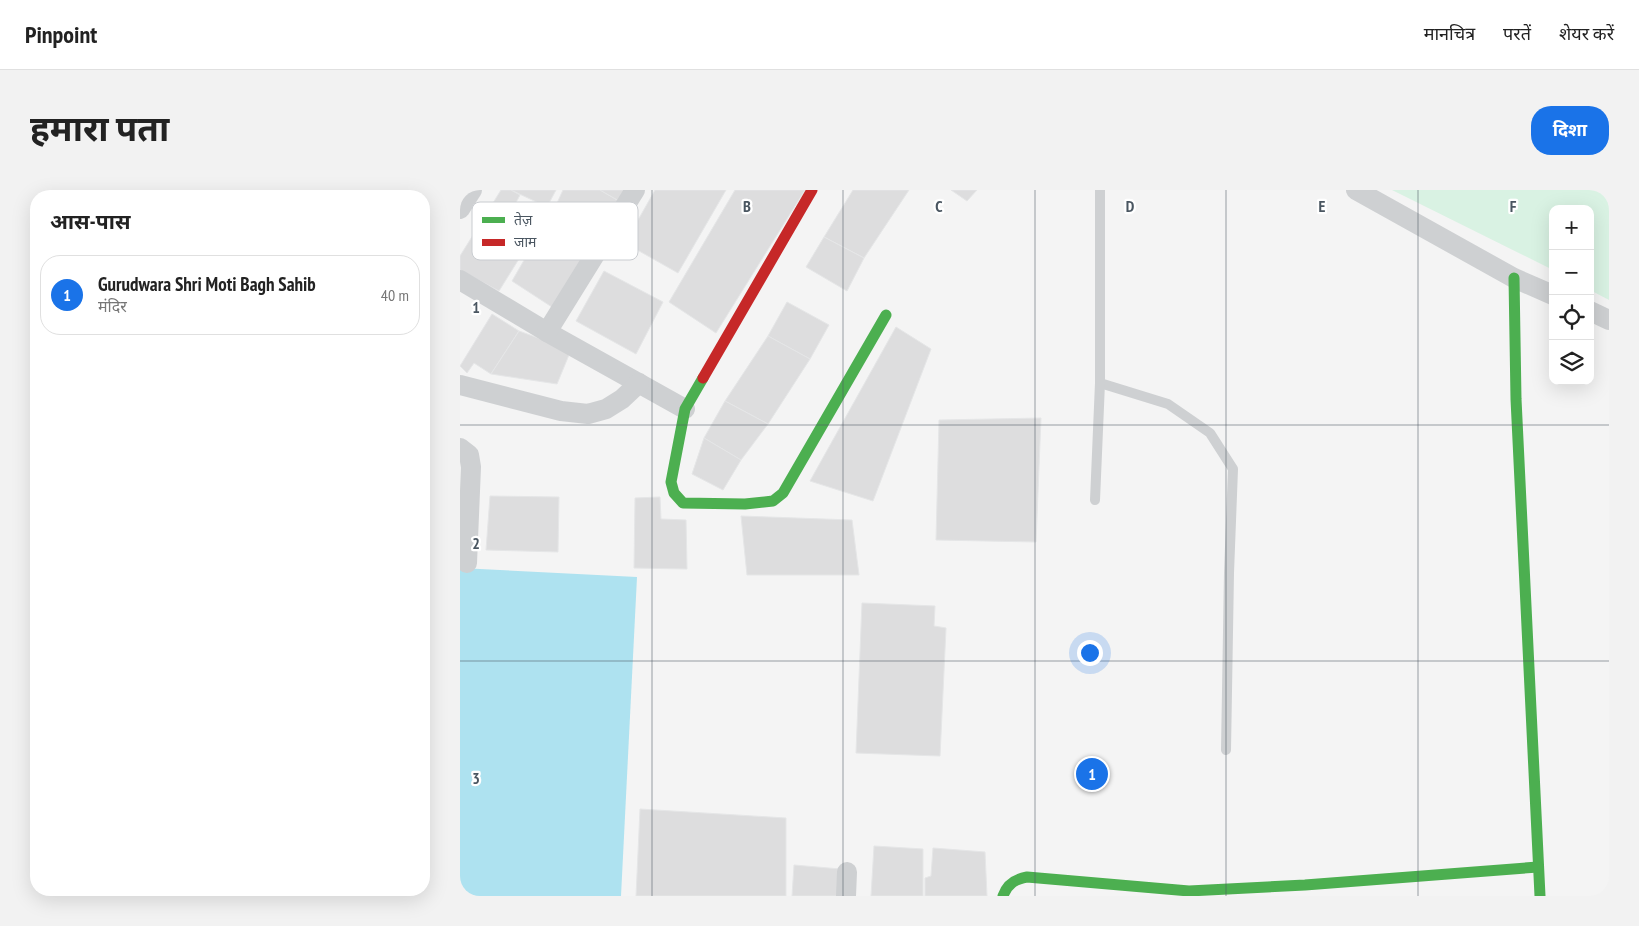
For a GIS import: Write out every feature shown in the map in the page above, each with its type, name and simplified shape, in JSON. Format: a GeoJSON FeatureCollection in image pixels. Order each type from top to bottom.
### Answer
{"type":"FeatureCollection","features":[{"type":"Feature","properties":{"kind":"street"},"geometry":{"type":"LineString","coordinates":[[460,210],[472,190]]}},
{"type":"Feature","properties":{"kind":"street"},"geometry":{"type":"LineString","coordinates":[[628,202],[635,190]]}},
{"type":"Feature","properties":{"kind":"street"},"geometry":{"type":"LineString","coordinates":[[812,190],[685,409],[671,482],[674,493],[683,503],[744,504],[773,501],[783,493],[886,315]]}},
{"type":"Feature","properties":{"kind":"street"},"geometry":{"type":"LineString","coordinates":[[1356,190],[1514,278],[1549,293]]}},
{"type":"Feature","properties":{"kind":"street"},"geometry":{"type":"LineString","coordinates":[[547,332],[592,260]]}},
{"type":"Feature","properties":{"kind":"street"},"geometry":{"type":"LineString","coordinates":[[1514,278],[1516,399],[1540,896]]}},
{"type":"Feature","properties":{"kind":"street"},"geometry":{"type":"LineString","coordinates":[[460,280],[547,332],[685,409]]}},
{"type":"Feature","properties":{"kind":"street"},"geometry":{"type":"LineString","coordinates":[[1594,313],[1609,320]]}},
{"type":"Feature","properties":{"kind":"street"},"geometry":{"type":"LineString","coordinates":[[460,385],[561,412],[588,414],[606,409],[639,383]]}},
{"type":"Feature","properties":{"kind":"street"},"geometry":{"type":"LineString","coordinates":[[460,448],[469,455],[471,467],[467,563]]}},
{"type":"Feature","properties":{"kind":"street"},"geometry":{"type":"LineString","coordinates":[[1003,896],[1008,884],[1019,878],[1027,877],[1190,891],[1304,885],[1538,867]]}},
{"type":"Feature","properties":{"kind":"street"},"geometry":{"type":"LineString","coordinates":[[846,896],[847,872]]}},
{"type":"Feature","properties":{"kind":"lane"},"geometry":{"type":"LineString","coordinates":[[1095,500],[1100,383],[1100,190]]}},
{"type":"Feature","properties":{"kind":"lane"},"geometry":{"type":"LineString","coordinates":[[1100,383],[1168,404],[1210,433],[1233,469],[1226,750]]}},
{"type":"Feature","properties":{"kind":"green space"},"geometry":{"type":"Polygon","coordinates":[[[1392,190],[1609,190],[1609,300],[1594,292],[1594,205],[1549,205],[1549,268],[1392,190]]]}},
{"type":"Feature","properties":{"kind":"water"},"geometry":{"type":"Polygon","coordinates":[[[460,568],[637,577],[621,896],[460,896],[460,568]]]}},
{"type":"Feature","properties":{"kind":"building"},"geometry":{"type":"Polygon","coordinates":[[[501,190],[511,190],[520,195],[516,202],[494,202],[501,190]]]}},
{"type":"Feature","properties":{"kind":"building"},"geometry":{"type":"Polygon","coordinates":[[[511,190],[556,190],[550,202],[536,202],[511,190]]]}},
{"type":"Feature","properties":{"kind":"building"},"geometry":{"type":"Polygon","coordinates":[[[563,190],[600,190],[619,201],[618,202],[557,202],[563,190]]]}},
{"type":"Feature","properties":{"kind":"building"},"geometry":{"type":"Polygon","coordinates":[[[600,190],[625,190],[619,201],[600,190]]]}},
{"type":"Feature","properties":{"kind":"building"},"geometry":{"type":"Polygon","coordinates":[[[655,190],[726,190],[678,273],[638,250],[638,220],[655,190]]]}},
{"type":"Feature","properties":{"kind":"building"},"geometry":{"type":"Polygon","coordinates":[[[735,190],[805,190],[716,333],[669,302],[735,190]]]}},
{"type":"Feature","properties":{"kind":"building"},"geometry":{"type":"Polygon","coordinates":[[[853,190],[909,190],[864,258],[824,237],[853,190]]]}},
{"type":"Feature","properties":{"kind":"building"},"geometry":{"type":"Polygon","coordinates":[[[951,190],[977,190],[967,201],[951,190]]]}},
{"type":"Feature","properties":{"kind":"building"},"geometry":{"type":"Polygon","coordinates":[[[472,237],[472,260],[518,260],[499,291],[460,270],[460,256],[472,237]]]}},
{"type":"Feature","properties":{"kind":"building"},"geometry":{"type":"Polygon","coordinates":[[[824,237],[864,258],[847,291],[806,267],[824,237]]]}},
{"type":"Feature","properties":{"kind":"building"},"geometry":{"type":"Polygon","coordinates":[[[524,260],[586,260],[555,309],[512,281],[524,260]]]}},
{"type":"Feature","properties":{"kind":"building"},"geometry":{"type":"Polygon","coordinates":[[[604,271],[663,302],[636,354],[576,321],[604,271]]]}},
{"type":"Feature","properties":{"kind":"building"},"geometry":{"type":"Polygon","coordinates":[[[787,302],[829,325],[810,359],[768,336],[787,302]]]}},
{"type":"Feature","properties":{"kind":"building"},"geometry":{"type":"Polygon","coordinates":[[[492,314],[519,331],[491,374],[474,363],[467,373],[460,366],[492,314]]]}},
{"type":"Feature","properties":{"kind":"building"},"geometry":{"type":"Polygon","coordinates":[[[896,327],[931,349],[873,501],[810,481],[896,327]]]}},
{"type":"Feature","properties":{"kind":"building"},"geometry":{"type":"Polygon","coordinates":[[[519,331],[571,350],[557,384],[491,374],[519,331]]]}},
{"type":"Feature","properties":{"kind":"building"},"geometry":{"type":"Polygon","coordinates":[[[768,336],[810,359],[768,424],[725,401],[768,336]]]}},
{"type":"Feature","properties":{"kind":"building"},"geometry":{"type":"Polygon","coordinates":[[[725,401],[768,424],[741,460],[704,438],[725,401]]]}},
{"type":"Feature","properties":{"kind":"building"},"geometry":{"type":"Polygon","coordinates":[[[1041,418],[1036,542],[936,540],[939,420],[1041,418]]]}},
{"type":"Feature","properties":{"kind":"building"},"geometry":{"type":"Polygon","coordinates":[[[704,438],[741,460],[723,490],[692,474],[704,438]]]}},
{"type":"Feature","properties":{"kind":"building"},"geometry":{"type":"Polygon","coordinates":[[[490,496],[559,497],[558,552],[486,550],[490,496]]]}},
{"type":"Feature","properties":{"kind":"building"},"geometry":{"type":"Polygon","coordinates":[[[660,497],[661,519],[686,520],[687,569],[634,568],[635,498],[660,497]]]}},
{"type":"Feature","properties":{"kind":"building"},"geometry":{"type":"Polygon","coordinates":[[[741,516],[852,520],[859,575],[747,575],[741,516]]]}},
{"type":"Feature","properties":{"kind":"building"},"geometry":{"type":"Polygon","coordinates":[[[862,603],[935,606],[934,626],[946,628],[940,756],[856,753],[862,603]]]}},
{"type":"Feature","properties":{"kind":"building"},"geometry":{"type":"Polygon","coordinates":[[[640,809],[786,818],[786,896],[636,896],[640,809]]]}},
{"type":"Feature","properties":{"kind":"building"},"geometry":{"type":"Polygon","coordinates":[[[874,846],[923,849],[923,896],[871,896],[874,846]]]}},
{"type":"Feature","properties":{"kind":"building"},"geometry":{"type":"Polygon","coordinates":[[[933,848],[985,852],[987,896],[925,896],[925,878],[931,876],[933,848]]]}},
{"type":"Feature","properties":{"kind":"building"},"geometry":{"type":"Polygon","coordinates":[[[794,865],[840,869],[840,896],[792,896],[794,865]]]}},
{"type":"Feature","properties":{"kind":"traffic: fast"},"geometry":{"type":"LineString","coordinates":[[1514,278],[1516,399],[1540,896]]}},
{"type":"Feature","properties":{"kind":"traffic: fast"},"geometry":{"type":"LineString","coordinates":[[703,378],[685,409],[671,482],[674,493],[683,503],[745,504],[773,501],[783,493],[886,315]]}},
{"type":"Feature","properties":{"kind":"traffic: fast"},"geometry":{"type":"LineString","coordinates":[[1003,896],[1012,883],[1027,877],[1189,891],[1305,885],[1538,867]]}},
{"type":"Feature","properties":{"kind":"traffic: jam"},"geometry":{"type":"LineString","coordinates":[[703,378],[812,190]]}},
{"type":"Feature","properties":{"kind":"place","name":"Gurudwara Shri Moti Bagh Sahib"},"geometry":{"type":"Point","coordinates":[1092,774]}}]}
